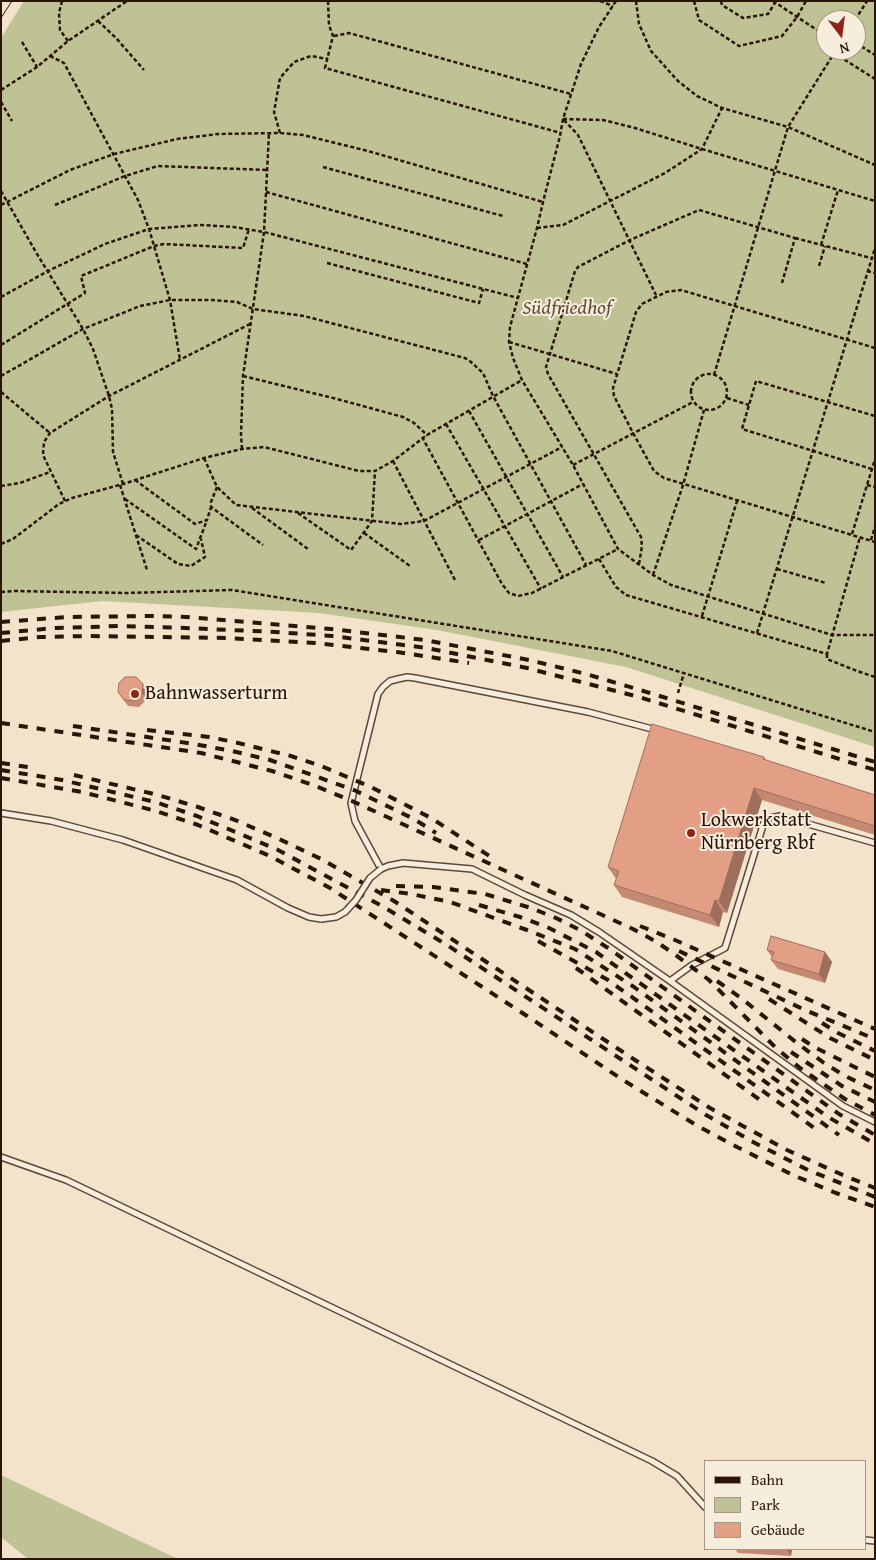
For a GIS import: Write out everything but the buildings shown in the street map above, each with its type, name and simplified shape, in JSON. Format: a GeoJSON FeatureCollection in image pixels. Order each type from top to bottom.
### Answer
{"type":"FeatureCollection","features":[{"type":"Feature","properties":{"kind":"lane"},"geometry":{"type":"LineString","coordinates":[[381,869],[355,821],[351,804],[378,694],[390,682],[407,677],[415,678],[588,712],[662,732]]}},
{"type":"Feature","properties":{"kind":"lane"},"geometry":{"type":"LineString","coordinates":[[1,813],[51,821],[123,840],[237,880],[288,908],[308,917],[321,919],[336,917],[345,912],[356,900],[370,878],[388,866],[403,863],[472,869],[571,915],[599,932],[843,1106],[875,1122]]}},
{"type":"Feature","properties":{"kind":"lane"},"geometry":{"type":"LineString","coordinates":[[670,981],[692,965],[725,948],[765,819],[780,816],[875,843]]}},
{"type":"Feature","properties":{"kind":"lane"},"geometry":{"type":"LineString","coordinates":[[1,1157],[66,1180],[652,1461],[677,1476],[704,1507]]}},
{"type":"Feature","properties":{"kind":"path"},"geometry":{"type":"LineString","coordinates":[[62,1],[59,13],[60,30],[68,41]]}},
{"type":"Feature","properties":{"kind":"path"},"geometry":{"type":"LineString","coordinates":[[1,90],[38,67],[68,41],[127,1]]}},
{"type":"Feature","properties":{"kind":"path"},"geometry":{"type":"LineString","coordinates":[[328,1],[333,36],[325,68],[561,133]]}},
{"type":"Feature","properties":{"kind":"path"},"geometry":{"type":"LineString","coordinates":[[600,1],[613,6]]}},
{"type":"Feature","properties":{"kind":"path"},"geometry":{"type":"LineString","coordinates":[[616,1],[599,27],[581,64],[563,119],[528,264],[510,327],[509,342],[513,358],[522,380],[562,447],[618,549],[652,574],[671,585],[708,598],[832,635],[875,635]]}},
{"type":"Feature","properties":{"kind":"path"},"geometry":{"type":"LineString","coordinates":[[636,1],[640,24],[651,51],[678,81],[697,96],[722,108],[788,127],[875,165]]}},
{"type":"Feature","properties":{"kind":"path"},"geometry":{"type":"LineString","coordinates":[[694,1],[699,20],[739,46],[782,36],[797,17],[806,1]]}},
{"type":"Feature","properties":{"kind":"path"},"geometry":{"type":"LineString","coordinates":[[721,1],[722,5],[743,18],[768,14],[775,2],[816,29]]}},
{"type":"Feature","properties":{"kind":"path"},"geometry":{"type":"LineString","coordinates":[[98,21],[144,70]]}},
{"type":"Feature","properties":{"kind":"path"},"geometry":{"type":"LineString","coordinates":[[333,36],[349,33],[571,94]]}},
{"type":"Feature","properties":{"kind":"path"},"geometry":{"type":"LineString","coordinates":[[22,42],[38,67]]}},
{"type":"Feature","properties":{"kind":"path"},"geometry":{"type":"LineString","coordinates":[[50,56],[64,63],[138,200],[149,229],[170,300],[180,360]]}},
{"type":"Feature","properties":{"kind":"path"},"geometry":{"type":"LineString","coordinates":[[280,132],[274,112],[280,78],[294,62],[311,56],[328,59]]}},
{"type":"Feature","properties":{"kind":"path"},"geometry":{"type":"LineString","coordinates":[[714,375],[788,127],[830,60]]}},
{"type":"Feature","properties":{"kind":"path"},"geometry":{"type":"LineString","coordinates":[[845,60],[875,79]]}},
{"type":"Feature","properties":{"kind":"path"},"geometry":{"type":"LineString","coordinates":[[1,102],[12,121]]}},
{"type":"Feature","properties":{"kind":"path"},"geometry":{"type":"LineString","coordinates":[[537,228],[563,225],[665,172],[702,149],[722,108]]}},
{"type":"Feature","properties":{"kind":"path"},"geometry":{"type":"LineString","coordinates":[[563,119],[603,120],[635,128],[875,201]]}},
{"type":"Feature","properties":{"kind":"path"},"geometry":{"type":"LineString","coordinates":[[563,119],[578,134],[609,201],[657,296]]}},
{"type":"Feature","properties":{"kind":"path"},"geometry":{"type":"LineString","coordinates":[[1,205],[70,170],[114,154],[177,139],[218,134],[280,132],[303,135],[368,151],[543,202]]}},
{"type":"Feature","properties":{"kind":"path"},"geometry":{"type":"LineString","coordinates":[[242,450],[243,376],[264,232],[269,133]]}},
{"type":"Feature","properties":{"kind":"path"},"geometry":{"type":"LineString","coordinates":[[55,205],[125,176],[158,166],[267,170]]}},
{"type":"Feature","properties":{"kind":"path"},"geometry":{"type":"LineString","coordinates":[[323,167],[504,216]]}},
{"type":"Feature","properties":{"kind":"path"},"geometry":{"type":"LineString","coordinates":[[821,245],[838,190]]}},
{"type":"Feature","properties":{"kind":"path"},"geometry":{"type":"LineString","coordinates":[[1,191],[93,349],[110,396],[113,452],[147,570]]}},
{"type":"Feature","properties":{"kind":"path"},"geometry":{"type":"LineString","coordinates":[[266,192],[528,264]]}},
{"type":"Feature","properties":{"kind":"path"},"geometry":{"type":"LineString","coordinates":[[639,564],[642,546],[640,537],[548,374],[546,367],[575,271],[578,267],[630,240],[699,210],[872,258]]}},
{"type":"Feature","properties":{"kind":"path"},"geometry":{"type":"LineString","coordinates":[[1,297],[48,271],[105,244],[149,229],[201,225],[264,232],[518,298]]}},
{"type":"Feature","properties":{"kind":"path"},"geometry":{"type":"LineString","coordinates":[[1,345],[85,293],[81,276],[154,246],[164,244],[243,248],[249,230]]}},
{"type":"Feature","properties":{"kind":"path"},"geometry":{"type":"LineString","coordinates":[[782,283],[795,238]]}},
{"type":"Feature","properties":{"kind":"path"},"geometry":{"type":"LineString","coordinates":[[818,266],[825,246]]}},
{"type":"Feature","properties":{"kind":"path"},"geometry":{"type":"LineString","coordinates":[[757,633],[875,248]]}},
{"type":"Feature","properties":{"kind":"path"},"geometry":{"type":"LineString","coordinates":[[328,263],[478,303],[483,289]]}},
{"type":"Feature","properties":{"kind":"path"},"geometry":{"type":"LineString","coordinates":[[867,271],[875,273]]}},
{"type":"Feature","properties":{"kind":"path"},"geometry":{"type":"LineString","coordinates":[[875,348],[681,290],[666,292],[642,304],[636,312],[613,388],[614,396],[654,471],[664,478],[873,541],[875,527]]}},
{"type":"Feature","properties":{"kind":"path"},"geometry":{"type":"LineString","coordinates":[[1,376],[83,329],[140,306],[170,300],[237,302],[253,309],[304,316],[465,358],[483,373],[493,396],[586,565]]}},
{"type":"Feature","properties":{"kind":"path"},"geometry":{"type":"LineString","coordinates":[[65,501],[43,455],[44,442],[50,433],[110,396],[250,324]]}},
{"type":"Feature","properties":{"kind":"path"},"geometry":{"type":"LineString","coordinates":[[509,342],[618,374]]}},
{"type":"Feature","properties":{"kind":"path"},"geometry":{"type":"LineString","coordinates":[[707,374],[721,378],[727,391],[726,398],[718,408],[704,410],[698,407],[693,402],[690,394],[694,380],[707,374]]}},
{"type":"Feature","properties":{"kind":"path"},"geometry":{"type":"LineString","coordinates":[[243,376],[403,417],[414,423],[427,435]]}},
{"type":"Feature","properties":{"kind":"path"},"geometry":{"type":"LineString","coordinates":[[1,544],[13,539],[59,504],[72,498],[204,458],[242,450],[264,447],[359,471],[375,471],[393,461],[422,438],[522,380]]}},
{"type":"Feature","properties":{"kind":"path"},"geometry":{"type":"LineString","coordinates":[[872,469],[742,429],[756,381],[875,416]]}},
{"type":"Feature","properties":{"kind":"path"},"geometry":{"type":"LineString","coordinates":[[1,392],[50,433]]}},
{"type":"Feature","properties":{"kind":"path"},"geometry":{"type":"LineString","coordinates":[[726,398],[749,405]]}},
{"type":"Feature","properties":{"kind":"path"},"geometry":{"type":"LineString","coordinates":[[572,465],[693,402]]}},
{"type":"Feature","properties":{"kind":"path"},"geometry":{"type":"LineString","coordinates":[[469,410],[563,577]]}},
{"type":"Feature","properties":{"kind":"path"},"geometry":{"type":"LineString","coordinates":[[652,574],[683,485],[704,410]]}},
{"type":"Feature","properties":{"kind":"path"},"geometry":{"type":"LineString","coordinates":[[446,424],[541,589]]}},
{"type":"Feature","properties":{"kind":"path"},"geometry":{"type":"LineString","coordinates":[[422,438],[509,593],[518,596],[532,593],[618,549]]}},
{"type":"Feature","properties":{"kind":"path"},"geometry":{"type":"LineString","coordinates":[[204,458],[217,487],[236,505],[401,524],[424,521],[562,447]]}},
{"type":"Feature","properties":{"kind":"path"},"geometry":{"type":"LineString","coordinates":[[852,535],[875,459]]}},
{"type":"Feature","properties":{"kind":"path"},"geometry":{"type":"LineString","coordinates":[[393,461],[455,580]]}},
{"type":"Feature","properties":{"kind":"path"},"geometry":{"type":"LineString","coordinates":[[297,512],[351,550],[372,521],[375,471]]}},
{"type":"Feature","properties":{"kind":"path"},"geometry":{"type":"LineString","coordinates":[[1,486],[20,483],[50,472]]}},
{"type":"Feature","properties":{"kind":"path"},"geometry":{"type":"LineString","coordinates":[[135,480],[195,524],[208,520]]}},
{"type":"Feature","properties":{"kind":"path"},"geometry":{"type":"LineString","coordinates":[[478,540],[583,484]]}},
{"type":"Feature","properties":{"kind":"path"},"geometry":{"type":"LineString","coordinates":[[867,485],[875,487]]}},
{"type":"Feature","properties":{"kind":"path"},"geometry":{"type":"LineString","coordinates":[[125,498],[196,550],[208,520],[211,502],[217,487]]}},
{"type":"Feature","properties":{"kind":"path"},"geometry":{"type":"LineString","coordinates":[[702,617],[737,501]]}},
{"type":"Feature","properties":{"kind":"path"},"geometry":{"type":"LineString","coordinates":[[211,507],[263,545]]}},
{"type":"Feature","properties":{"kind":"path"},"geometry":{"type":"LineString","coordinates":[[251,507],[308,549]]}},
{"type":"Feature","properties":{"kind":"path"},"geometry":{"type":"LineString","coordinates":[[364,533],[410,566]]}},
{"type":"Feature","properties":{"kind":"path"},"geometry":{"type":"LineString","coordinates":[[136,535],[178,564],[191,566],[205,557],[201,537]]}},
{"type":"Feature","properties":{"kind":"path"},"geometry":{"type":"LineString","coordinates":[[860,537],[826,659],[875,677]]}},
{"type":"Feature","properties":{"kind":"path"},"geometry":{"type":"LineString","coordinates":[[599,559],[616,587],[626,595],[827,654]]}},
{"type":"Feature","properties":{"kind":"path"},"geometry":{"type":"LineString","coordinates":[[777,569],[826,583]]}},
{"type":"Feature","properties":{"kind":"path"},"geometry":{"type":"LineString","coordinates":[[1,592],[126,593],[232,590],[612,651],[875,732]]}},
{"type":"Feature","properties":{"kind":"path"},"geometry":{"type":"LineString","coordinates":[[678,692],[684,673]]}},
{"type":"Feature","properties":{"kind":"green space","name":"Südfriedhof"},"geometry":{"type":"Polygon","coordinates":[[[24,1],[875,1],[875,747],[626,667],[437,630],[319,613],[102,601],[1,612],[1,38],[24,1]]]}},
{"type":"Feature","properties":{"kind":"green space"},"geometry":{"type":"Polygon","coordinates":[[[1,1475],[178,1559],[28,1559],[1,1537],[1,1475]]]}},
{"type":"Feature","properties":{"kind":"tram line"},"geometry":{"type":"LineString","coordinates":[[1,18],[12,1]]}},
{"type":"Feature","properties":{"kind":"railway"},"geometry":{"type":"LineString","coordinates":[[1,622],[67,617],[186,617],[331,629],[425,640],[529,660],[586,674],[875,762]]}},
{"type":"Feature","properties":{"kind":"railway"},"geometry":{"type":"LineString","coordinates":[[1,633],[55,628],[121,626],[185,628],[332,636],[427,648],[527,668],[639,697],[875,770]]}},
{"type":"Feature","properties":{"kind":"railway"},"geometry":{"type":"LineString","coordinates":[[1,641],[40,637],[88,636],[226,638],[315,643],[397,652],[469,663]]}},
{"type":"Feature","properties":{"kind":"railway"},"geometry":{"type":"LineString","coordinates":[[1,723],[201,753],[272,771],[352,801],[633,929],[655,941],[709,980],[775,1047],[800,1068],[845,1099],[875,1115]]}},
{"type":"Feature","properties":{"kind":"railway"},"geometry":{"type":"LineString","coordinates":[[73,726],[194,744],[270,760],[354,790],[414,819],[436,833]]}},
{"type":"Feature","properties":{"kind":"railway"},"geometry":{"type":"LineString","coordinates":[[147,730],[209,737],[234,742],[291,756],[321,766],[371,787],[431,818],[494,859]]}},
{"type":"Feature","properties":{"kind":"railway"},"geometry":{"type":"LineString","coordinates":[[1,763],[34,768]]}},
{"type":"Feature","properties":{"kind":"railway"},"geometry":{"type":"LineString","coordinates":[[1,770],[62,780],[155,802],[197,816],[276,849],[382,906],[447,945],[706,1115],[808,1170],[875,1197]]}},
{"type":"Feature","properties":{"kind":"railway"},"geometry":{"type":"LineString","coordinates":[[74,775],[158,795],[198,807],[235,820],[321,859],[394,901],[710,1108],[787,1150],[875,1188]]}},
{"type":"Feature","properties":{"kind":"railway"},"geometry":{"type":"LineString","coordinates":[[1,778],[82,792],[156,811],[198,825],[270,856],[330,888],[623,1080],[696,1125],[795,1176],[875,1207]]}},
{"type":"Feature","properties":{"kind":"railway"},"geometry":{"type":"LineString","coordinates":[[396,886],[433,887],[485,894],[531,908],[580,930],[608,948],[839,1114],[875,1135]]}},
{"type":"Feature","properties":{"kind":"railway"},"geometry":{"type":"LineString","coordinates":[[381,890],[450,902],[575,949],[634,987],[839,1135]]}},
{"type":"Feature","properties":{"kind":"railway"},"geometry":{"type":"LineString","coordinates":[[479,905],[547,927],[596,952],[828,1117],[875,1144]]}},
{"type":"Feature","properties":{"kind":"railway"},"geometry":{"type":"LineString","coordinates":[[640,926],[875,1029]]}},
{"type":"Feature","properties":{"kind":"railway"},"geometry":{"type":"LineString","coordinates":[[538,941],[608,980],[817,1130]]}},
{"type":"Feature","properties":{"kind":"railway"},"geometry":{"type":"LineString","coordinates":[[679,951],[805,1010],[875,1039]]}},
{"type":"Feature","properties":{"kind":"railway"},"geometry":{"type":"LineString","coordinates":[[576,968],[763,1102]]}},
{"type":"Feature","properties":{"kind":"railway"},"geometry":{"type":"LineString","coordinates":[[717,981],[824,1063],[845,1076],[875,1090]]}},
{"type":"Feature","properties":{"kind":"railway"},"geometry":{"type":"LineString","coordinates":[[769,999],[830,1038],[875,1060]]}},
{"type":"Feature","properties":{"kind":"railway"},"geometry":{"type":"LineString","coordinates":[[822,1023],[875,1051]]}},
{"type":"Feature","properties":{"kind":"railway"},"geometry":{"type":"LineString","coordinates":[[802,1039],[814,1047],[875,1077]]}},
{"type":"Feature","properties":{"kind":"railway"},"geometry":{"type":"LineString","coordinates":[[791,1052],[842,1086],[875,1102]]}},
{"type":"Feature","properties":{"kind":"place","name":"Bahnwasserturm"},"geometry":{"type":"Point","coordinates":[135,694]}},
{"type":"Feature","properties":{"kind":"place","name":"Lokwerkstatt Nürnberg Rbf"},"geometry":{"type":"Point","coordinates":[691,833]}}]}
